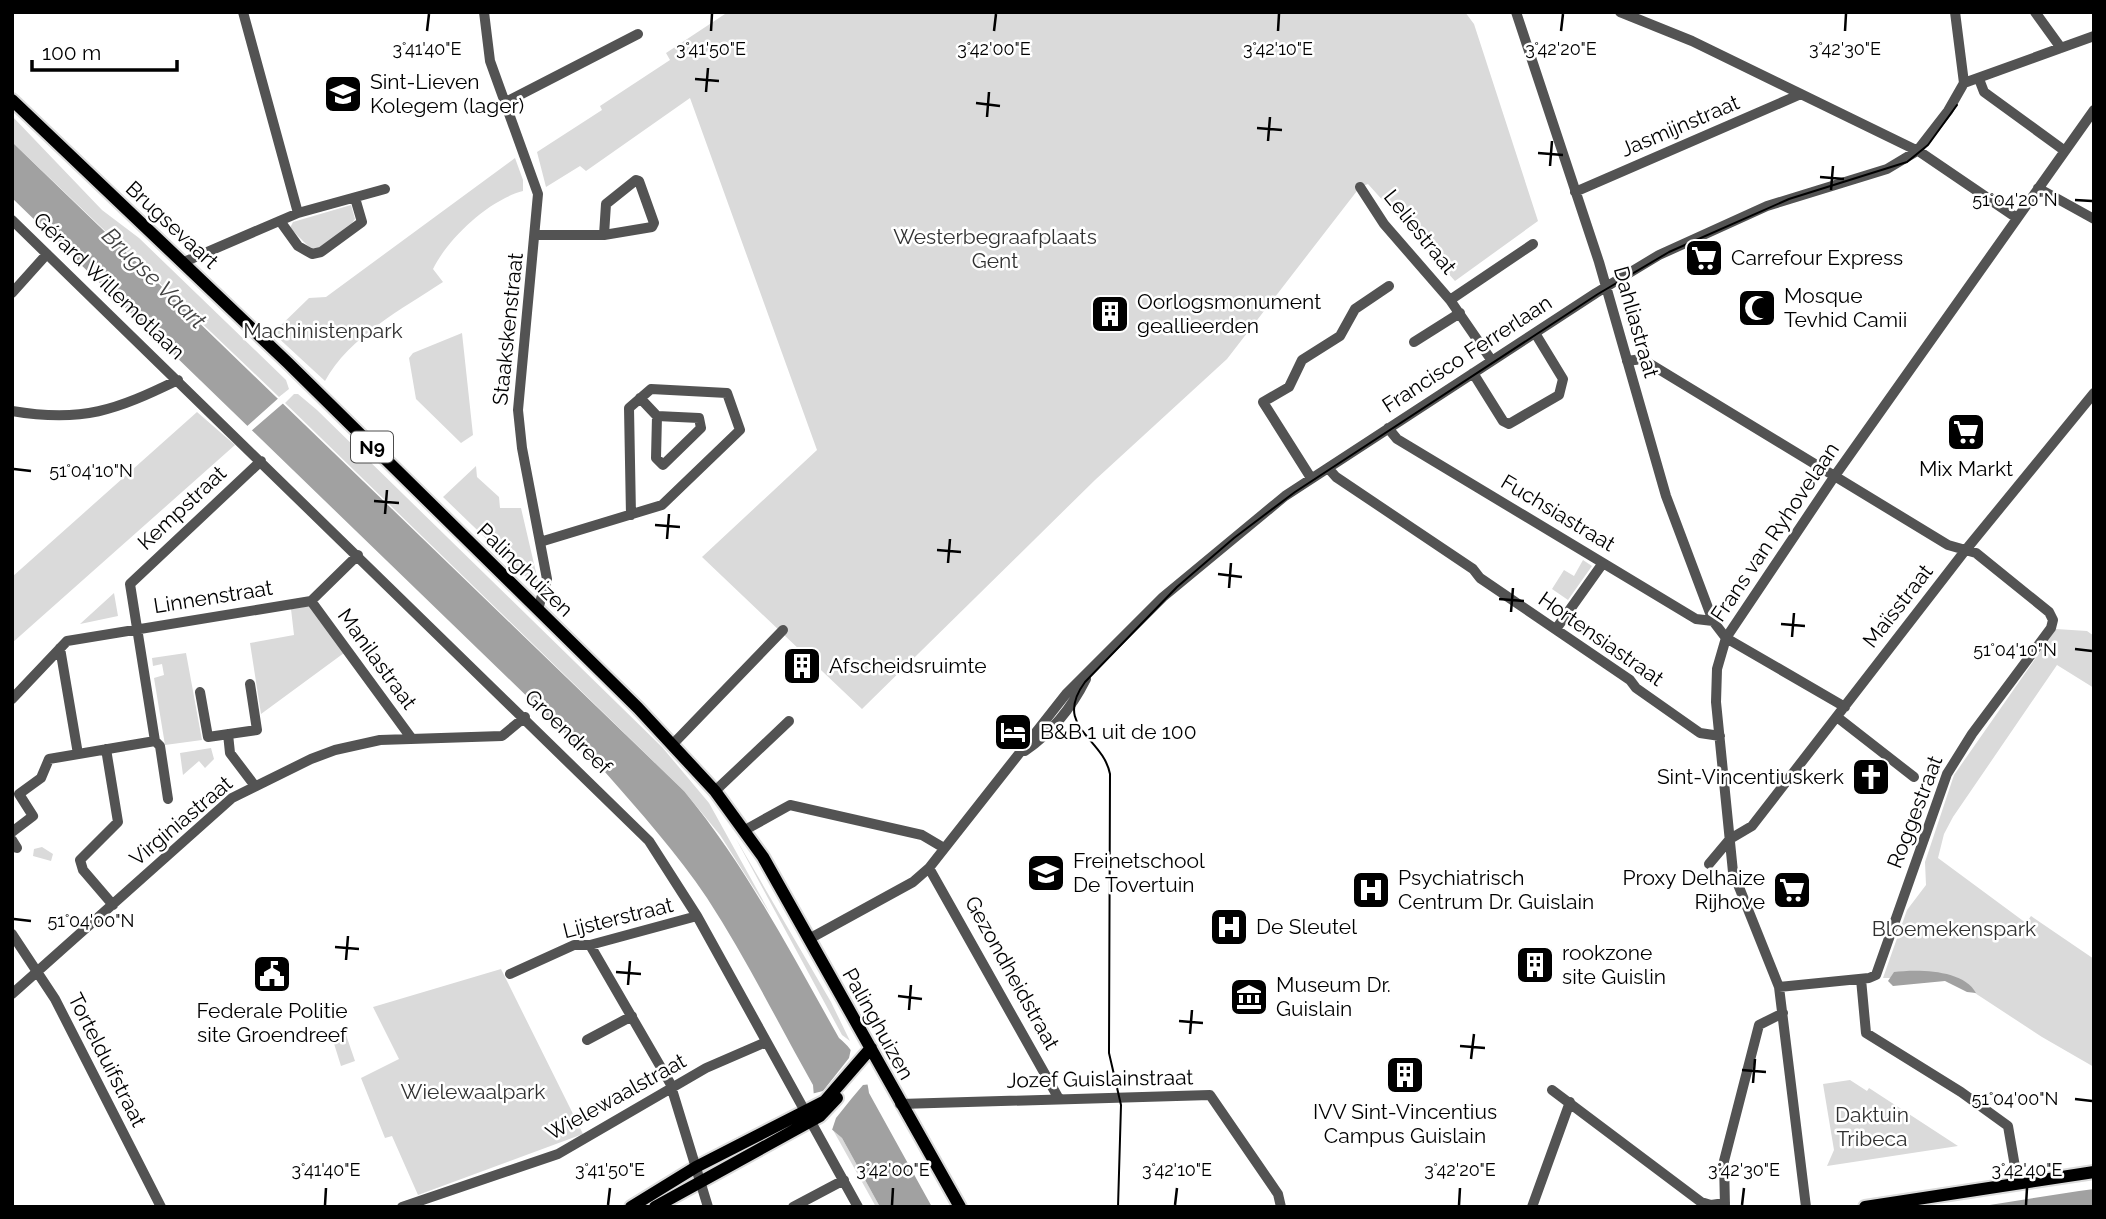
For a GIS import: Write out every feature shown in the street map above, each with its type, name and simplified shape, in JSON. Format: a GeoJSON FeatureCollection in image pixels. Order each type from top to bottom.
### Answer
{"type":"FeatureCollection","features":[{"type":"Feature","properties":{"kind":"main road","name":"Brugsevaart"},"geometry":{"type":"LineString","coordinates":[[12,100],[184,262],[304,380]]}},
{"type":"Feature","properties":{"kind":"main road","name":"Palinghuizen"},"geometry":{"type":"LineString","coordinates":[[304,380],[538,609],[673,744],[715,791],[745,830],[809,939],[868,1056],[900,1104],[960,1207]]}},
{"type":"Feature","properties":{"kind":"main road"},"geometry":{"type":"LineString","coordinates":[[631,1207],[813,1114],[868,1056]]}},
{"type":"Feature","properties":{"kind":"main road"},"geometry":{"type":"LineString","coordinates":[[1865,1207],[2094,1172]]}},
{"type":"Feature","properties":{"kind":"main road"},"geometry":{"type":"LineString","coordinates":[[655,1207],[699,1173]]}},
{"type":"Feature","properties":{"kind":"street"},"geometry":{"type":"LineString","coordinates":[[243,12],[298,213]]}},
{"type":"Feature","properties":{"kind":"street","name":"Staakskenstraat"},"geometry":{"type":"LineString","coordinates":[[484,12],[486,49],[534,175],[539,202],[517,410],[547,579],[538,609]]}},
{"type":"Feature","properties":{"kind":"street","name":"Dahliastraat"},"geometry":{"type":"LineString","coordinates":[[1516,12],[1606,286],[1666,496],[1713,621],[1726,638]]}},
{"type":"Feature","properties":{"kind":"street"},"geometry":{"type":"LineString","coordinates":[[1620,12],[1680,36],[1917,151],[2017,218]]}},
{"type":"Feature","properties":{"kind":"street"},"geometry":{"type":"LineString","coordinates":[[1917,151],[1948,111],[1964,83],[1955,12]]}},
{"type":"Feature","properties":{"kind":"street"},"geometry":{"type":"LineString","coordinates":[[2035,12],[2061,48]]}},
{"type":"Feature","properties":{"kind":"street"},"geometry":{"type":"LineString","coordinates":[[506,102],[638,34]]}},
{"type":"Feature","properties":{"kind":"street"},"geometry":{"type":"LineString","coordinates":[[1964,83],[2094,36]]}},
{"type":"Feature","properties":{"kind":"street"},"geometry":{"type":"LineString","coordinates":[[1979,79],[1984,92],[2064,151]]}},
{"type":"Feature","properties":{"kind":"street","name":"Jasmijnstraat"},"geometry":{"type":"LineString","coordinates":[[1575,192],[1801,94]]}},
{"type":"Feature","properties":{"kind":"street","name":"Frans van Ryhovelaan"},"geometry":{"type":"LineString","coordinates":[[1806,1207],[1779,987],[1732,872],[1716,683],[1726,638],[1834,477],[2094,110]]}},
{"type":"Feature","properties":{"kind":"street","name":"Francisco Ferrerlaan"},"geometry":{"type":"LineString","coordinates":[[809,939],[913,882],[929,867],[1021,754],[1031,735],[1066,694],[1191,572],[1311,478],[1606,286],[1659,255],[1724,223],[1799,194],[1887,169],[1917,151]]}},
{"type":"Feature","properties":{"kind":"street"},"geometry":{"type":"LineString","coordinates":[[536,235],[604,235],[652,227],[654,223],[639,181],[636,180],[606,205],[604,235]]}},
{"type":"Feature","properties":{"kind":"street","name":"Leliestraat"},"geometry":{"type":"LineString","coordinates":[[1360,187],[1384,224],[1460,313],[1492,361]]}},
{"type":"Feature","properties":{"kind":"street"},"geometry":{"type":"LineString","coordinates":[[2038,188],[2094,219]]}},
{"type":"Feature","properties":{"kind":"street"},"geometry":{"type":"LineString","coordinates":[[184,262],[298,213],[386,190]]}},
{"type":"Feature","properties":{"kind":"street"},"geometry":{"type":"LineString","coordinates":[[281,221],[298,246],[312,254],[321,252],[362,222],[355,198]]}},
{"type":"Feature","properties":{"kind":"street","name":"Gérard Willemotlaan"},"geometry":{"type":"LineString","coordinates":[[12,220],[178,380]]}},
{"type":"Feature","properties":{"kind":"street"},"geometry":{"type":"LineString","coordinates":[[1450,300],[1533,244]]}},
{"type":"Feature","properties":{"kind":"street"},"geometry":{"type":"LineString","coordinates":[[12,293],[47,254]]}},
{"type":"Feature","properties":{"kind":"street"},"geometry":{"type":"LineString","coordinates":[[1311,478],[1264,402],[1289,387],[1302,360],[1340,337],[1355,309],[1390,286]]}},
{"type":"Feature","properties":{"kind":"street"},"geometry":{"type":"LineString","coordinates":[[1414,342],[1460,313]]}},
{"type":"Feature","properties":{"kind":"street"},"geometry":{"type":"LineString","coordinates":[[1473,373],[1503,421],[1508,424],[1559,395],[1563,379],[1535,333]]}},
{"type":"Feature","properties":{"kind":"street"},"geometry":{"type":"LineString","coordinates":[[1627,361],[1642,359],[1834,477],[1948,545],[1965,552]]}},
{"type":"Feature","properties":{"kind":"street"},"geometry":{"type":"LineString","coordinates":[[12,411],[55,416],[102,411],[129,405],[178,380]]}},
{"type":"Feature","properties":{"kind":"street","name":"Groendreef"},"geometry":{"type":"LineString","coordinates":[[178,380],[649,841],[697,916],[766,1042],[813,1114],[858,1207]]}},
{"type":"Feature","properties":{"kind":"street"},"geometry":{"type":"LineString","coordinates":[[540,542],[631,515],[662,505],[740,430],[727,393],[650,389],[629,408],[631,515]]}},
{"type":"Feature","properties":{"kind":"street","name":"Maïsstraat"},"geometry":{"type":"LineString","coordinates":[[1709,864],[1730,839],[1752,827],[1965,552],[2094,393]]}},
{"type":"Feature","properties":{"kind":"street"},"geometry":{"type":"LineString","coordinates":[[640,398],[657,416],[699,418],[701,428],[663,465],[656,458],[657,416]]}},
{"type":"Feature","properties":{"kind":"street","name":"Fuchsiastraat"},"geometry":{"type":"LineString","coordinates":[[1388,428],[1397,439],[1603,563],[1696,618],[1713,621]]}},
{"type":"Feature","properties":{"kind":"street","name":"Kempstraat"},"geometry":{"type":"LineString","coordinates":[[136,629],[130,584],[261,461]]}},
{"type":"Feature","properties":{"kind":"street","name":"Hortensiastraat"},"geometry":{"type":"LineString","coordinates":[[1328,468],[1336,477],[1473,569],[1480,578],[1700,733],[1720,736]]}},
{"type":"Feature","properties":{"kind":"street","name":"Roggestraat"},"geometry":{"type":"LineString","coordinates":[[1861,979],[1876,975],[1939,793],[1956,755],[2053,624],[2049,612],[1985,559],[1976,553],[1965,552]]}},
{"type":"Feature","properties":{"kind":"street"},"geometry":{"type":"LineString","coordinates":[[311,601],[358,555]]}},
{"type":"Feature","properties":{"kind":"street"},"geometry":{"type":"LineString","coordinates":[[1556,629],[1603,563]]}},
{"type":"Feature","properties":{"kind":"street","name":"Linnenstraat"},"geometry":{"type":"LineString","coordinates":[[60,648],[67,641],[311,601]]}},
{"type":"Feature","properties":{"kind":"street","name":"Manilastraat"},"geometry":{"type":"LineString","coordinates":[[311,601],[412,739]]}},
{"type":"Feature","properties":{"kind":"street"},"geometry":{"type":"LineString","coordinates":[[136,629],[168,799]]}},
{"type":"Feature","properties":{"kind":"street"},"geometry":{"type":"LineString","coordinates":[[673,744],[783,630]]}},
{"type":"Feature","properties":{"kind":"street"},"geometry":{"type":"LineString","coordinates":[[1726,638],[1844,708]]}},
{"type":"Feature","properties":{"kind":"street"},"geometry":{"type":"LineString","coordinates":[[12,699],[60,648]]}},
{"type":"Feature","properties":{"kind":"street"},"geometry":{"type":"LineString","coordinates":[[60,648],[78,754]]}},
{"type":"Feature","properties":{"kind":"street"},"geometry":{"type":"LineString","coordinates":[[200,692],[208,737],[257,730],[250,684]]}},
{"type":"Feature","properties":{"kind":"street","name":"Virginiastraat"},"geometry":{"type":"LineString","coordinates":[[12,994],[232,798],[335,750],[380,740],[502,736],[525,717]]}},
{"type":"Feature","properties":{"kind":"street"},"geometry":{"type":"LineString","coordinates":[[1837,718],[1914,777]]}},
{"type":"Feature","properties":{"kind":"street"},"geometry":{"type":"LineString","coordinates":[[715,791],[789,721]]}},
{"type":"Feature","properties":{"kind":"street"},"geometry":{"type":"LineString","coordinates":[[228,734],[230,753],[255,786]]}},
{"type":"Feature","properties":{"kind":"street"},"geometry":{"type":"LineString","coordinates":[[12,832],[33,816],[19,794],[41,778],[49,759],[155,741]]}},
{"type":"Feature","properties":{"kind":"street"},"geometry":{"type":"LineString","coordinates":[[106,749],[118,822],[80,860],[83,870],[113,905]]}},
{"type":"Feature","properties":{"kind":"street"},"geometry":{"type":"LineString","coordinates":[[745,830],[790,805],[922,835],[944,848]]}},
{"type":"Feature","properties":{"kind":"street","name":"Gezondheidstraat"},"geometry":{"type":"LineString","coordinates":[[929,867],[1059,1099]]}},
{"type":"Feature","properties":{"kind":"street","name":"Lijsterstraat"},"geometry":{"type":"LineString","coordinates":[[510,974],[574,945],[590,945],[697,916]]}},
{"type":"Feature","properties":{"kind":"street","name":"Tortelduifstraat"},"geometry":{"type":"LineString","coordinates":[[12,934],[38,970],[161,1207]]}},
{"type":"Feature","properties":{"kind":"street"},"geometry":{"type":"LineString","coordinates":[[590,945],[672,1090],[708,1207]]}},
{"type":"Feature","properties":{"kind":"street"},"geometry":{"type":"LineString","coordinates":[[1779,987],[1861,979],[1866,1033],[2000,1118],[2008,1126],[2018,1184]]}},
{"type":"Feature","properties":{"kind":"street"},"geometry":{"type":"LineString","coordinates":[[1552,1090],[1701,1202],[1725,1205],[1724,1161],[1759,1025],[1783,1013]]}},
{"type":"Feature","properties":{"kind":"street"},"geometry":{"type":"LineString","coordinates":[[587,1040],[632,1016]]}},
{"type":"Feature","properties":{"kind":"street","name":"Wielewaalstraat"},"geometry":{"type":"LineString","coordinates":[[402,1207],[558,1153],[672,1090],[706,1068],[766,1042]]}},
{"type":"Feature","properties":{"kind":"street","name":"Jozef Guislainstraat"},"geometry":{"type":"LineString","coordinates":[[900,1104],[1210,1095],[1278,1194],[1281,1207]]}},
{"type":"Feature","properties":{"kind":"street"},"geometry":{"type":"LineString","coordinates":[[1532,1207],[1570,1102]]}},
{"type":"Feature","properties":{"kind":"street"},"geometry":{"type":"LineString","coordinates":[[793,1207],[844,1180]]}},
{"type":"Feature","properties":{"kind":"green space","name":"Westerbegraafplaats Gent"},"geometry":{"type":"Polygon","coordinates":[[[728,12],[1465,12],[1474,24],[1538,221],[1455,281],[1368,184],[1360,187],[1227,359],[1095,480],[862,709],[702,557],[817,450],[690,98],[586,171],[580,166],[546,187],[537,152],[602,110],[600,106],[670,60],[666,53],[728,12]]]}},
{"type":"Feature","properties":{"kind":"green space"},"geometry":{"type":"Polygon","coordinates":[[[12,116],[102,210],[139,238],[286,380],[289,389],[279,397],[12,142],[12,116]]]}},
{"type":"Feature","properties":{"kind":"green space","name":"Machinistenpark"},"geometry":{"type":"Polygon","coordinates":[[[515,158],[523,180],[523,191],[497,202],[471,221],[449,245],[433,269],[443,282],[362,337],[335,365],[325,381],[273,333],[309,298],[326,297],[515,158]]]}},
{"type":"Feature","properties":{"kind":"green space"},"geometry":{"type":"Polygon","coordinates":[[[351,205],[355,219],[350,226],[319,249],[312,250],[290,228],[293,222],[351,205]]]}},
{"type":"Feature","properties":{"kind":"green space"},"geometry":{"type":"Polygon","coordinates":[[[462,333],[473,435],[461,443],[416,399],[409,358],[413,353],[462,333]]]}},
{"type":"Feature","properties":{"kind":"green space"},"geometry":{"type":"Polygon","coordinates":[[[294,394],[298,394],[317,410],[662,747],[709,803],[771,915],[720,835],[684,791],[285,403],[294,394]]]}},
{"type":"Feature","properties":{"kind":"green space"},"geometry":{"type":"Polygon","coordinates":[[[197,412],[235,445],[12,643],[12,577],[197,412]]]}},
{"type":"Feature","properties":{"kind":"green space"},"geometry":{"type":"Polygon","coordinates":[[[476,466],[477,477],[499,497],[500,508],[521,508],[538,581],[533,584],[443,497],[476,466]]]}},
{"type":"Feature","properties":{"kind":"green space"},"geometry":{"type":"Polygon","coordinates":[[[1583,560],[1592,566],[1568,600],[1552,589],[1564,570],[1574,576],[1583,560]]]}},
{"type":"Feature","properties":{"kind":"green space"},"geometry":{"type":"Polygon","coordinates":[[[114,593],[118,616],[80,624],[114,593]]]}},
{"type":"Feature","properties":{"kind":"green space"},"geometry":{"type":"Polygon","coordinates":[[[309,606],[344,653],[261,714],[250,643],[294,635],[291,609],[309,606]]]}},
{"type":"Feature","properties":{"kind":"green space","name":"Bloemekenspark"},"geometry":{"type":"Polygon","coordinates":[[[2056,629],[2087,631],[2094,636],[2094,688],[2057,665],[1953,817],[1944,834],[1938,858],[2026,923],[2031,916],[2094,959],[2094,1067],[2042,1037],[1952,978],[1883,978],[1907,910],[1926,885],[1925,862],[1954,775],[2056,629]]]}},
{"type":"Feature","properties":{"kind":"green space"},"geometry":{"type":"Polygon","coordinates":[[[186,653],[202,740],[165,745],[154,678],[164,675],[162,664],[153,666],[152,658],[186,653]]]}},
{"type":"Feature","properties":{"kind":"green space"},"geometry":{"type":"Polygon","coordinates":[[[211,748],[214,759],[205,768],[199,761],[183,775],[180,753],[211,748]]]}},
{"type":"Feature","properties":{"kind":"green space"},"geometry":{"type":"Polygon","coordinates":[[[735,837],[831,1002],[850,1041],[842,1035],[735,837]]]}},
{"type":"Feature","properties":{"kind":"green space"},"geometry":{"type":"Polygon","coordinates":[[[42,847],[53,854],[51,861],[33,856],[34,849],[42,847]]]}},
{"type":"Feature","properties":{"kind":"green space","name":"Wielewaalpark"},"geometry":{"type":"Polygon","coordinates":[[[501,969],[583,1134],[418,1195],[392,1136],[385,1138],[361,1078],[399,1059],[373,1007],[501,969]]]}},
{"type":"Feature","properties":{"kind":"green space"},"geometry":{"type":"Polygon","coordinates":[[[344,1029],[355,1061],[341,1066],[331,1034],[344,1029]]]}},
{"type":"Feature","properties":{"kind":"green space","name":"Daktuin Tribeca"},"geometry":{"type":"Polygon","coordinates":[[[1850,1080],[1867,1091],[1869,1088],[1958,1146],[1827,1166],[1834,1150],[1823,1084],[1850,1080]]]}},
{"type":"Feature","properties":{"kind":"green space"},"geometry":{"type":"Polygon","coordinates":[[[833,1130],[842,1138],[880,1207],[876,1207],[833,1130]]]}},
{"type":"Feature","properties":{"kind":"shaded area"},"geometry":{"type":"Polygon","coordinates":[[[12,142],[684,791],[748,880],[839,1038],[859,1063],[866,1077],[869,1093],[932,1207],[880,1207],[842,1138],[829,1127],[814,1097],[813,1085],[735,944],[707,898],[671,849],[605,772],[12,198],[12,142]]]}},
{"type":"Feature","properties":{"kind":"shaded area"},"geometry":{"type":"Polygon","coordinates":[[[1926,971],[1951,975],[1970,985],[1976,993],[1967,992],[1945,981],[1893,986],[1888,981],[1894,972],[1926,971]]]}},
{"type":"Feature","properties":{"kind":"shaded area"},"geometry":{"type":"Polygon","coordinates":[[[2094,1189],[2094,1207],[1977,1207],[2079,1191],[2094,1189]]]}},
{"type":"Feature","properties":{"kind":"pier"},"geometry":{"type":"Polygon","coordinates":[[[282,395],[287,400],[250,432],[245,428],[282,395]]]}},
{"type":"Feature","properties":{"kind":"pier"},"geometry":{"type":"Polygon","coordinates":[[[852,1044],[872,1084],[863,1085],[852,1098],[836,1118],[831,1133],[811,1094],[823,1091],[849,1058],[852,1044]]]}},
{"type":"Feature","properties":{"kind":"tram line"},"geometry":{"type":"LineString","coordinates":[[1118,1207],[1121,1105],[1109,1053],[1110,774],[1106,761],[1082,731],[1074,710],[1076,697],[1085,682],[1177,587],[1234,538],[1295,492],[1598,294],[1669,252],[1789,199],[1907,162],[1928,145],[1957,105]]}},
{"type":"Feature","properties":{"kind":"place","name":"Sint-Lieven Kolegem (lager)"},"geometry":{"type":"Point","coordinates":[343,94]}},
{"type":"Feature","properties":{"kind":"place","name":"Carrefour Express"},"geometry":{"type":"Point","coordinates":[1704,258]}},
{"type":"Feature","properties":{"kind":"place","name":"Mosque Tevhid Camii"},"geometry":{"type":"Point","coordinates":[1757,308]}},
{"type":"Feature","properties":{"kind":"place","name":"Oorlogsmonument geallieerden"},"geometry":{"type":"Point","coordinates":[1110,314]}},
{"type":"Feature","properties":{"kind":"place","name":"Mix Markt"},"geometry":{"type":"Point","coordinates":[1966,432]}},
{"type":"Feature","properties":{"kind":"place","name":"Afscheidsruimte"},"geometry":{"type":"Point","coordinates":[802,666]}},
{"type":"Feature","properties":{"kind":"place","name":"B&B 1 uit de 100"},"geometry":{"type":"Point","coordinates":[1013,732]}},
{"type":"Feature","properties":{"kind":"place","name":"Sint-Vincentiuskerk"},"geometry":{"type":"Point","coordinates":[1871,777]}},
{"type":"Feature","properties":{"kind":"place","name":"Freinetschool De Tovertuin"},"geometry":{"type":"Point","coordinates":[1046,873]}},
{"type":"Feature","properties":{"kind":"place","name":"Psychiatrisch Centrum Dr. Guislain"},"geometry":{"type":"Point","coordinates":[1371,890]}},
{"type":"Feature","properties":{"kind":"place","name":"Proxy Delhaize Rijhove"},"geometry":{"type":"Point","coordinates":[1792,890]}},
{"type":"Feature","properties":{"kind":"place","name":"De Sleutel"},"geometry":{"type":"Point","coordinates":[1229,927]}},
{"type":"Feature","properties":{"kind":"place","name":"rookzone site Guislin"},"geometry":{"type":"Point","coordinates":[1535,965]}},
{"type":"Feature","properties":{"kind":"place","name":"Federale Politie site Groendreef"},"geometry":{"type":"Point","coordinates":[272,974]}},
{"type":"Feature","properties":{"kind":"place","name":"Museum Dr. Guislain"},"geometry":{"type":"Point","coordinates":[1249,997]}},
{"type":"Feature","properties":{"kind":"place","name":"IVV Sint-Vincentius Campus Guislain"},"geometry":{"type":"Point","coordinates":[1405,1075]}},
{"type":"Feature","properties":{"kind":"water label","name":"Brugse Vaart"},"geometry":{"type":"Point","coordinates":[154,278]}}]}
